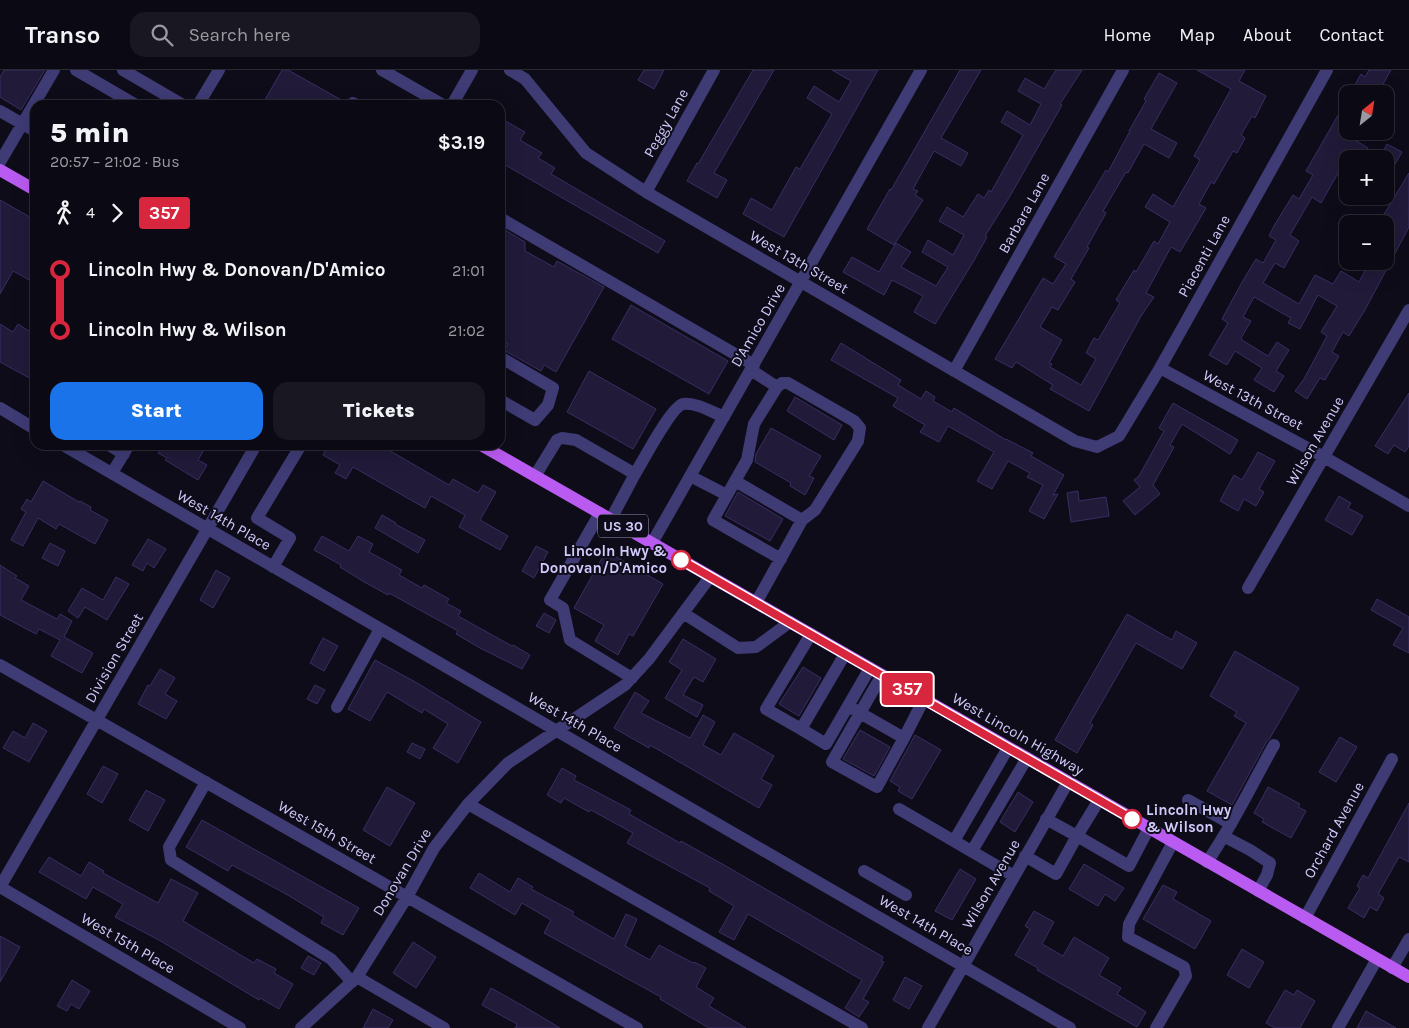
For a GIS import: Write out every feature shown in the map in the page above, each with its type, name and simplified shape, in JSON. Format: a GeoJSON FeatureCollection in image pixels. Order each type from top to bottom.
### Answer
{"type":"FeatureCollection","features":[{"type":"Feature","properties":{"kind":"main road"},"geometry":{"type":"LineString","coordinates":[[0,170],[30,187]]}},
{"type":"Feature","properties":{"kind":"main road","name":"West Lincoln Highway"},"geometry":{"type":"LineString","coordinates":[[490,450],[1409,978]]}},
{"type":"Feature","properties":{"kind":"street"},"geometry":{"type":"LineString","coordinates":[[36,100],[54,70]]}},
{"type":"Feature","properties":{"kind":"street"},"geometry":{"type":"LineString","coordinates":[[76,70],[127,100]]}},
{"type":"Feature","properties":{"kind":"street"},"geometry":{"type":"LineString","coordinates":[[123,70],[174,100]]}},
{"type":"Feature","properties":{"kind":"street"},"geometry":{"type":"LineString","coordinates":[[201,100],[219,70]]}},
{"type":"Feature","properties":{"kind":"street"},"geometry":{"type":"LineString","coordinates":[[382,70],[434,100]]}},
{"type":"Feature","properties":{"kind":"street"},"geometry":{"type":"LineString","coordinates":[[455,100],[472,70]]}},
{"type":"Feature","properties":{"kind":"street","name":"West 13th Street"},"geometry":{"type":"LineString","coordinates":[[510,70],[525,79],[586,153],[646,192],[1075,441],[1098,447]]}},
{"type":"Feature","properties":{"kind":"street","name":"Peggy Lane"},"geometry":{"type":"LineString","coordinates":[[646,192],[714,70]]}},
{"type":"Feature","properties":{"kind":"street","name":"D'Amico Drive"},"geometry":{"type":"LineString","coordinates":[[652,543],[921,70]]}},
{"type":"Feature","properties":{"kind":"street","name":"Barbara Lane"},"geometry":{"type":"LineString","coordinates":[[954,371],[1123,70]]}},
{"type":"Feature","properties":{"kind":"street","name":"Piacenti Lane"},"geometry":{"type":"LineString","coordinates":[[1098,447],[1120,436],[1327,70]]}},
{"type":"Feature","properties":{"kind":"street"},"geometry":{"type":"LineString","coordinates":[[0,162],[30,110]]}},
{"type":"Feature","properties":{"kind":"street"},"geometry":{"type":"LineString","coordinates":[[0,111],[30,128]]}},
{"type":"Feature","properties":{"kind":"street"},"geometry":{"type":"LineString","coordinates":[[505,221],[752,368],[777,387]]}},
{"type":"Feature","properties":{"kind":"street","name":"Wilson Avenue"},"geometry":{"type":"LineString","coordinates":[[1248,588],[1409,310]]}},
{"type":"Feature","properties":{"kind":"street"},"geometry":{"type":"LineString","coordinates":[[505,361],[553,388],[548,405],[535,420],[505,403]]}},
{"type":"Feature","properties":{"kind":"street","name":"West 13th Street"},"geometry":{"type":"LineString","coordinates":[[1160,368],[1324,457],[1409,506]]}},
{"type":"Feature","properties":{"kind":"street"},"geometry":{"type":"LineString","coordinates":[[756,603],[781,559],[802,520],[815,510],[858,440],[860,428],[854,421],[788,383],[782,383],[777,387],[754,424],[747,460],[713,520],[781,559]]}},
{"type":"Feature","properties":{"kind":"street"},"geometry":{"type":"LineString","coordinates":[[632,678],[570,640],[563,608],[550,600],[635,474],[672,412],[682,404],[693,404],[724,418]]}},
{"type":"Feature","properties":{"kind":"street"},"geometry":{"type":"LineString","coordinates":[[0,408],[30,425]]}},
{"type":"Feature","properties":{"kind":"street"},"geometry":{"type":"LineString","coordinates":[[535,476],[557,440],[562,438],[576,440],[635,474]]}},
{"type":"Feature","properties":{"kind":"street","name":"West 14th Place"},"geometry":{"type":"LineString","coordinates":[[72,450],[1070,1028]]}},
{"type":"Feature","properties":{"kind":"street"},"geometry":{"type":"LineString","coordinates":[[112,473],[126,450]]}},
{"type":"Feature","properties":{"kind":"street","name":"Division Street"},"geometry":{"type":"LineString","coordinates":[[0,887],[253,450]]}},
{"type":"Feature","properties":{"kind":"street"},"geometry":{"type":"LineString","coordinates":[[273,567],[290,538],[257,518],[294,450]]}},
{"type":"Feature","properties":{"kind":"street"},"geometry":{"type":"LineString","coordinates":[[690,476],[727,495]]}},
{"type":"Feature","properties":{"kind":"street"},"geometry":{"type":"LineString","coordinates":[[735,481],[802,520]]}},
{"type":"Feature","properties":{"kind":"street","name":"Donovan Drive"},"geometry":{"type":"LineString","coordinates":[[301,1028],[354,979],[407,897],[434,848],[468,804],[508,763],[558,731],[632,678],[649,659],[710,577]]}},
{"type":"Feature","properties":{"kind":"street"},"geometry":{"type":"LineString","coordinates":[[683,614],[738,648],[756,647],[790,622]]}},
{"type":"Feature","properties":{"kind":"street"},"geometry":{"type":"LineString","coordinates":[[337,707],[380,629]]}},
{"type":"Feature","properties":{"kind":"street"},"geometry":{"type":"LineString","coordinates":[[811,634],[766,709],[826,744],[870,668]]}},
{"type":"Feature","properties":{"kind":"street"},"geometry":{"type":"LineString","coordinates":[[801,729],[845,654]]}},
{"type":"Feature","properties":{"kind":"street","name":"West 15th Street"},"geometry":{"type":"LineString","coordinates":[[0,665],[637,1028]]}},
{"type":"Feature","properties":{"kind":"street"},"geometry":{"type":"LineString","coordinates":[[882,675],[832,762],[877,787],[924,699]]}},
{"type":"Feature","properties":{"kind":"street"},"geometry":{"type":"LineString","coordinates":[[848,706],[904,738]]}},
{"type":"Feature","properties":{"kind":"street"},"geometry":{"type":"LineString","coordinates":[[1207,862],[1225,837],[1274,745]]}},
{"type":"Feature","properties":{"kind":"street"},"geometry":{"type":"LineString","coordinates":[[954,841],[1008,748]]}},
{"type":"Feature","properties":{"kind":"street"},"geometry":{"type":"LineString","coordinates":[[972,851],[1027,758]]}},
{"type":"Feature","properties":{"kind":"street","name":"Orchard Avenue"},"geometry":{"type":"LineString","coordinates":[[1305,918],[1392,758]]}},
{"type":"Feature","properties":{"kind":"street"},"geometry":{"type":"LineString","coordinates":[[206,782],[169,847],[171,860],[331,959],[354,979],[444,1028]]}},
{"type":"Feature","properties":{"kind":"street","name":"Wilson Avenue"},"geometry":{"type":"LineString","coordinates":[[928,1028],[1068,782]]}},
{"type":"Feature","properties":{"kind":"street"},"geometry":{"type":"LineString","coordinates":[[1025,856],[1056,874],[1099,800]]}},
{"type":"Feature","properties":{"kind":"street"},"geometry":{"type":"LineString","coordinates":[[1188,800],[1231,824]]}},
{"type":"Feature","properties":{"kind":"street"},"geometry":{"type":"LineString","coordinates":[[468,804],[862,1028]]}},
{"type":"Feature","properties":{"kind":"street"},"geometry":{"type":"LineString","coordinates":[[898,808],[1014,876]]}},
{"type":"Feature","properties":{"kind":"street"},"geometry":{"type":"LineString","coordinates":[[1046,819],[1129,866],[1149,828]]}},
{"type":"Feature","properties":{"kind":"street"},"geometry":{"type":"LineString","coordinates":[[1225,837],[1270,863],[1268,875],[1258,891]]}},
{"type":"Feature","properties":{"kind":"street"},"geometry":{"type":"LineString","coordinates":[[1156,1028],[1186,976],[1184,967],[1128,937],[1129,924],[1173,842]]}},
{"type":"Feature","properties":{"kind":"street"},"geometry":{"type":"LineString","coordinates":[[864,871],[906,895]]}},
{"type":"Feature","properties":{"kind":"street","name":"West 15th Place"},"geometry":{"type":"LineString","coordinates":[[0,887],[240,1028]]}},
{"type":"Feature","properties":{"kind":"street"},"geometry":{"type":"LineString","coordinates":[[1392,968],[1409,939]]}},
{"type":"Feature","properties":{"kind":"street"},"geometry":{"type":"LineString","coordinates":[[1338,1028],[1377,959]]}},
{"type":"Feature","properties":{"kind":"building"},"geometry":{"type":"Polygon","coordinates":[[[4,70],[45,70],[21,110],[0,97],[0,77],[4,70]]]}},
{"type":"Feature","properties":{"kind":"building"},"geometry":{"type":"Polygon","coordinates":[[[282,70],[288,70],[341,100],[265,100],[282,70]]]}},
{"type":"Feature","properties":{"kind":"building"},"geometry":{"type":"Polygon","coordinates":[[[644,70],[664,70],[654,89],[638,80],[644,70]]]}},
{"type":"Feature","properties":{"kind":"building"},"geometry":{"type":"Polygon","coordinates":[[[753,70],[774,70],[714,173],[727,180],[717,198],[687,181],[753,70]]]}},
{"type":"Feature","properties":{"kind":"building"},"geometry":{"type":"Polygon","coordinates":[[[832,70],[878,70],[784,237],[743,214],[751,198],[772,210],[796,167],[800,169],[832,114],[807,98],[814,86],[839,102],[851,81],[832,70]]]}},
{"type":"Feature","properties":{"kind":"building"},"geometry":{"type":"Polygon","coordinates":[[[960,70],[981,70],[941,138],[968,153],[961,166],[934,151],[913,189],[918,191],[915,195],[923,200],[894,245],[867,229],[960,70]]]}},
{"type":"Feature","properties":{"kind":"building"},"geometry":{"type":"Polygon","coordinates":[[[1056,70],[1082,70],[1060,104],[1062,105],[985,236],[987,237],[973,262],[935,324],[914,312],[923,296],[892,280],[884,295],[843,272],[852,257],[879,272],[896,243],[911,252],[901,267],[936,286],[948,267],[922,252],[928,240],[953,255],[964,235],[939,221],[947,207],[963,217],[978,194],[984,198],[989,190],[991,192],[1023,135],[1001,122],[1007,111],[1030,125],[1041,104],[1018,91],[1025,78],[1044,89],[1056,70]]]}},
{"type":"Feature","properties":{"kind":"building"},"geometry":{"type":"Polygon","coordinates":[[[1197,70],[1245,70],[1239,81],[1266,96],[1255,118],[1252,116],[1241,135],[1245,138],[1237,153],[1233,151],[1214,184],[1211,182],[1199,204],[1206,208],[1180,252],[1171,247],[1146,293],[1154,297],[1141,316],[1089,411],[1050,389],[1053,385],[1016,362],[1012,368],[995,359],[1043,278],[1053,284],[1066,264],[1054,257],[1106,170],[1108,172],[1159,73],[1177,83],[1151,129],[1177,143],[1169,158],[1144,144],[1103,211],[1106,213],[1071,279],[1075,282],[1058,310],[1052,307],[1040,327],[1062,340],[1049,363],[1052,364],[1050,367],[1081,385],[1096,359],[1086,353],[1094,338],[1098,340],[1120,303],[1116,300],[1134,270],[1136,272],[1154,241],[1158,244],[1170,222],[1145,207],[1153,194],[1173,207],[1200,160],[1194,156],[1231,89],[1197,70]]]}},
{"type":"Feature","properties":{"kind":"building"},"geometry":{"type":"Polygon","coordinates":[[[1369,70],[1391,70],[1383,85],[1355,85],[1361,74],[1365,77],[1369,70]]]}},
{"type":"Feature","properties":{"kind":"building"},"geometry":{"type":"Polygon","coordinates":[[[1339,114],[1339,140],[1355,140],[1368,148],[1367,150],[1339,150],[1339,171],[1321,203],[1312,197],[1290,235],[1299,241],[1284,268],[1275,263],[1263,283],[1299,304],[1315,275],[1333,284],[1341,271],[1359,282],[1365,270],[1386,270],[1349,336],[1343,332],[1332,352],[1339,356],[1325,380],[1320,378],[1307,399],[1295,391],[1304,379],[1327,336],[1321,332],[1337,306],[1318,295],[1300,329],[1288,323],[1291,318],[1254,297],[1243,317],[1251,321],[1241,338],[1242,340],[1268,356],[1277,342],[1289,350],[1276,371],[1284,376],[1274,392],[1254,380],[1262,368],[1235,351],[1227,365],[1209,355],[1228,323],[1222,319],[1241,284],[1256,259],[1263,263],[1276,240],[1269,236],[1274,226],[1293,195],[1299,199],[1313,175],[1306,171],[1339,114]]]}},
{"type":"Feature","properties":{"kind":"building"},"geometry":{"type":"Polygon","coordinates":[[[505,121],[525,132],[520,140],[542,153],[538,158],[555,168],[551,174],[665,241],[658,253],[505,165],[505,121]]]}},
{"type":"Feature","properties":{"kind":"building"},"geometry":{"type":"Polygon","coordinates":[[[1387,144],[1402,152],[1394,166],[1394,150],[1384,150],[1387,144]]]}},
{"type":"Feature","properties":{"kind":"building"},"geometry":{"type":"Polygon","coordinates":[[[1409,173],[1409,227],[1394,255],[1394,215],[1383,215],[1390,205],[1394,205],[1394,198],[1409,173]]]}},
{"type":"Feature","properties":{"kind":"building"},"geometry":{"type":"Polygon","coordinates":[[[0,200],[30,217],[30,280],[13,271],[0,294],[0,200]]]}},
{"type":"Feature","properties":{"kind":"building"},"geometry":{"type":"Polygon","coordinates":[[[505,230],[525,242],[525,251],[554,267],[557,261],[604,287],[556,372],[544,365],[541,371],[509,353],[505,351],[508,344],[505,342],[505,230]]]}},
{"type":"Feature","properties":{"kind":"building"},"geometry":{"type":"Polygon","coordinates":[[[631,305],[728,361],[709,394],[612,339],[631,305]]]}},
{"type":"Feature","properties":{"kind":"building"},"geometry":{"type":"Polygon","coordinates":[[[0,324],[13,332],[18,324],[30,332],[30,378],[0,362],[0,324]]]}},
{"type":"Feature","properties":{"kind":"building"},"geometry":{"type":"Polygon","coordinates":[[[841,343],[901,380],[898,385],[921,399],[926,391],[935,397],[933,401],[952,412],[954,408],[1006,440],[1033,453],[1031,456],[1064,475],[1053,495],[1058,494],[1044,519],[1029,511],[1043,485],[1027,477],[1030,473],[1008,461],[992,489],[977,481],[994,452],[948,426],[939,442],[920,432],[925,425],[893,406],[898,398],[831,360],[841,343]]]}},
{"type":"Feature","properties":{"kind":"building"},"geometry":{"type":"Polygon","coordinates":[[[589,371],[656,409],[633,449],[567,412],[589,371]]]}},
{"type":"Feature","properties":{"kind":"building"},"geometry":{"type":"Polygon","coordinates":[[[1409,393],[1409,446],[1405,452],[1394,445],[1388,454],[1375,446],[1409,393]]]}},
{"type":"Feature","properties":{"kind":"building"},"geometry":{"type":"Polygon","coordinates":[[[795,397],[842,425],[834,440],[787,411],[795,397]]]}},
{"type":"Feature","properties":{"kind":"building"},"geometry":{"type":"Polygon","coordinates":[[[1173,403],[1238,440],[1230,454],[1182,424],[1170,445],[1174,447],[1153,485],[1160,494],[1135,515],[1123,501],[1140,487],[1134,480],[1139,476],[1164,431],[1159,428],[1173,403]]]}},
{"type":"Feature","properties":{"kind":"building"},"geometry":{"type":"Polygon","coordinates":[[[771,428],[821,456],[809,476],[814,478],[805,495],[790,486],[791,483],[755,462],[756,454],[771,428]]]}},
{"type":"Feature","properties":{"kind":"building"},"geometry":{"type":"Polygon","coordinates":[[[160,450],[204,450],[198,460],[207,465],[198,480],[165,460],[167,458],[158,453],[160,450]]]}},
{"type":"Feature","properties":{"kind":"building"},"geometry":{"type":"Polygon","coordinates":[[[326,450],[389,450],[449,485],[453,479],[478,493],[483,485],[496,492],[480,520],[508,536],[500,550],[459,527],[465,515],[431,496],[425,508],[353,467],[346,479],[335,473],[340,465],[323,455],[326,450]]]}},
{"type":"Feature","properties":{"kind":"building"},"geometry":{"type":"Polygon","coordinates":[[[1258,452],[1275,461],[1259,489],[1264,492],[1256,506],[1244,499],[1238,511],[1220,501],[1234,475],[1242,480],[1258,452]]]}},
{"type":"Feature","properties":{"kind":"building"},"geometry":{"type":"Polygon","coordinates":[[[43,481],[91,507],[90,510],[108,520],[95,544],[59,524],[56,529],[38,518],[23,546],[11,540],[26,512],[21,509],[27,499],[31,502],[43,481]]]}},
{"type":"Feature","properties":{"kind":"building"},"geometry":{"type":"Polygon","coordinates":[[[1078,491],[1079,501],[1106,497],[1109,516],[1071,522],[1067,493],[1078,491]]]}},
{"type":"Feature","properties":{"kind":"building"},"geometry":{"type":"Polygon","coordinates":[[[738,492],[783,519],[770,541],[725,516],[738,492]]]}},
{"type":"Feature","properties":{"kind":"building"},"geometry":{"type":"Polygon","coordinates":[[[1339,496],[1351,503],[1348,508],[1363,516],[1352,535],[1325,520],[1339,496]]]}},
{"type":"Feature","properties":{"kind":"building"},"geometry":{"type":"Polygon","coordinates":[[[382,515],[425,540],[418,553],[375,528],[382,515]]]}},
{"type":"Feature","properties":{"kind":"building"},"geometry":{"type":"Polygon","coordinates":[[[322,536],[349,551],[358,536],[373,544],[369,552],[402,570],[399,575],[422,588],[424,585],[449,599],[446,603],[461,611],[458,616],[530,655],[522,669],[456,634],[458,631],[389,593],[388,595],[366,583],[340,567],[341,565],[314,550],[322,536]]]}},
{"type":"Feature","properties":{"kind":"building"},"geometry":{"type":"Polygon","coordinates":[[[148,539],[166,549],[154,568],[147,563],[143,571],[132,565],[148,539]]]}},
{"type":"Feature","properties":{"kind":"building"},"geometry":{"type":"Polygon","coordinates":[[[50,543],[65,551],[58,566],[42,558],[50,543]]]}},
{"type":"Feature","properties":{"kind":"building"},"geometry":{"type":"Polygon","coordinates":[[[536,546],[548,552],[534,578],[522,571],[536,546]]]}},
{"type":"Feature","properties":{"kind":"building"},"geometry":{"type":"Polygon","coordinates":[[[606,551],[663,584],[633,636],[629,634],[618,655],[595,641],[604,625],[574,608],[606,551]]]}},
{"type":"Feature","properties":{"kind":"building"},"geometry":{"type":"Polygon","coordinates":[[[0,565],[17,576],[15,578],[29,586],[21,600],[57,619],[60,614],[72,621],[64,637],[93,653],[82,673],[51,656],[60,640],[39,629],[36,634],[0,615],[0,565]]]}},
{"type":"Feature","properties":{"kind":"building"},"geometry":{"type":"Polygon","coordinates":[[[216,570],[230,578],[213,608],[200,600],[216,570]]]}},
{"type":"Feature","properties":{"kind":"building"},"geometry":{"type":"Polygon","coordinates":[[[116,577],[129,584],[107,620],[85,607],[78,618],[68,611],[82,588],[103,600],[116,577]]]}},
{"type":"Feature","properties":{"kind":"building"},"geometry":{"type":"Polygon","coordinates":[[[1377,599],[1409,617],[1409,653],[1393,645],[1403,628],[1371,610],[1377,599]]]}},
{"type":"Feature","properties":{"kind":"building"},"geometry":{"type":"Polygon","coordinates":[[[544,613],[556,620],[549,633],[536,626],[544,613]]]}},
{"type":"Feature","properties":{"kind":"building"},"geometry":{"type":"Polygon","coordinates":[[[1127,614],[1172,640],[1176,631],[1197,643],[1182,669],[1136,643],[1090,723],[1093,725],[1077,753],[1055,740],[1127,614]]]}},
{"type":"Feature","properties":{"kind":"building"},"geometry":{"type":"Polygon","coordinates":[[[323,638],[338,646],[324,671],[310,663],[323,638]]]}},
{"type":"Feature","properties":{"kind":"building"},"geometry":{"type":"Polygon","coordinates":[[[683,639],[716,659],[703,682],[694,677],[683,695],[703,705],[697,717],[665,698],[682,670],[669,662],[683,639]]]}},
{"type":"Feature","properties":{"kind":"building"},"geometry":{"type":"Polygon","coordinates":[[[1235,651],[1299,688],[1232,805],[1207,791],[1246,723],[1234,716],[1237,712],[1210,696],[1235,651]]]}},
{"type":"Feature","properties":{"kind":"building"},"geometry":{"type":"Polygon","coordinates":[[[375,660],[481,722],[458,763],[433,748],[448,724],[424,709],[422,713],[387,692],[370,721],[348,709],[375,660]]]}},
{"type":"Feature","properties":{"kind":"building"},"geometry":{"type":"Polygon","coordinates":[[[803,667],[821,678],[799,716],[779,704],[803,667]]]}},
{"type":"Feature","properties":{"kind":"building"},"geometry":{"type":"Polygon","coordinates":[[[160,669],[175,678],[165,694],[177,701],[166,719],[138,704],[148,685],[150,686],[160,669]]]}},
{"type":"Feature","properties":{"kind":"building"},"geometry":{"type":"Polygon","coordinates":[[[315,685],[325,690],[317,704],[307,699],[315,685]]]}},
{"type":"Feature","properties":{"kind":"building"},"geometry":{"type":"Polygon","coordinates":[[[635,692],[649,701],[641,713],[690,738],[703,715],[715,722],[703,745],[721,755],[734,733],[774,756],[761,779],[772,785],[759,808],[650,745],[649,748],[614,728],[635,692]]]}},
{"type":"Feature","properties":{"kind":"building"},"geometry":{"type":"Polygon","coordinates":[[[33,723],[47,731],[29,762],[3,748],[13,731],[25,738],[33,723]]]}},
{"type":"Feature","properties":{"kind":"building"},"geometry":{"type":"Polygon","coordinates":[[[860,730],[890,747],[874,776],[843,759],[860,730]]]}},
{"type":"Feature","properties":{"kind":"building"},"geometry":{"type":"Polygon","coordinates":[[[915,735],[941,750],[912,799],[898,791],[900,787],[890,781],[915,735]]]}},
{"type":"Feature","properties":{"kind":"building"},"geometry":{"type":"Polygon","coordinates":[[[1340,737],[1357,747],[1336,782],[1319,772],[1340,737]]]}},
{"type":"Feature","properties":{"kind":"building"},"geometry":{"type":"Polygon","coordinates":[[[412,743],[425,749],[420,759],[407,752],[412,743]]]}},
{"type":"Feature","properties":{"kind":"building"},"geometry":{"type":"Polygon","coordinates":[[[103,766],[118,774],[102,803],[87,794],[103,766]]]}},
{"type":"Feature","properties":{"kind":"building"},"geometry":{"type":"Polygon","coordinates":[[[562,768],[576,776],[574,780],[631,810],[629,814],[724,865],[883,957],[881,961],[884,962],[863,999],[869,1002],[859,1017],[845,1008],[862,980],[748,914],[734,940],[719,932],[734,906],[709,891],[710,888],[627,843],[633,833],[591,810],[589,812],[564,798],[561,803],[547,795],[562,768]]]}},
{"type":"Feature","properties":{"kind":"building"},"geometry":{"type":"Polygon","coordinates":[[[387,787],[415,803],[390,846],[363,830],[387,787]]]}},
{"type":"Feature","properties":{"kind":"building"},"geometry":{"type":"Polygon","coordinates":[[[1268,787],[1300,804],[1298,807],[1306,811],[1291,838],[1262,822],[1264,819],[1254,813],[1268,787]]]}},
{"type":"Feature","properties":{"kind":"building"},"geometry":{"type":"Polygon","coordinates":[[[146,790],[165,800],[148,831],[129,820],[146,790]]]}},
{"type":"Feature","properties":{"kind":"building"},"geometry":{"type":"Polygon","coordinates":[[[1018,792],[1033,802],[1015,832],[1000,822],[1018,792]]]}},
{"type":"Feature","properties":{"kind":"building"},"geometry":{"type":"Polygon","coordinates":[[[1409,803],[1409,862],[1399,857],[1378,894],[1384,898],[1377,911],[1370,907],[1364,918],[1348,908],[1360,888],[1357,886],[1363,875],[1368,878],[1409,803]]]}},
{"type":"Feature","properties":{"kind":"building"},"geometry":{"type":"Polygon","coordinates":[[[202,820],[359,908],[343,935],[321,923],[324,917],[286,894],[232,865],[228,871],[186,847],[202,820]]]}},
{"type":"Feature","properties":{"kind":"building"},"geometry":{"type":"Polygon","coordinates":[[[49,857],[81,876],[89,862],[104,871],[103,873],[158,903],[171,879],[198,893],[183,921],[254,963],[257,959],[276,969],[274,973],[293,984],[279,1009],[260,998],[259,1000],[159,940],[115,917],[123,904],[93,887],[86,899],[39,872],[49,857]]]}},
{"type":"Feature","properties":{"kind":"building"},"geometry":{"type":"Polygon","coordinates":[[[1084,864],[1124,888],[1115,901],[1105,894],[1098,906],[1069,889],[1084,864]]]}},
{"type":"Feature","properties":{"kind":"building"},"geometry":{"type":"Polygon","coordinates":[[[960,869],[976,879],[952,920],[935,911],[960,869]]]}},
{"type":"Feature","properties":{"kind":"building"},"geometry":{"type":"Polygon","coordinates":[[[479,873],[510,892],[518,878],[533,887],[531,889],[574,912],[572,915],[614,939],[626,914],[637,919],[625,946],[650,960],[659,945],[706,968],[696,987],[714,998],[709,1006],[746,1028],[709,1028],[660,999],[661,997],[544,933],[551,920],[522,903],[515,915],[470,888],[479,873]]]}},
{"type":"Feature","properties":{"kind":"building"},"geometry":{"type":"Polygon","coordinates":[[[1163,885],[1177,892],[1173,899],[1211,921],[1195,949],[1143,919],[1163,885]]]}},
{"type":"Feature","properties":{"kind":"building"},"geometry":{"type":"Polygon","coordinates":[[[1034,911],[1054,922],[1042,944],[1063,956],[1074,937],[1109,958],[1099,975],[1121,988],[1117,994],[1146,1012],[1137,1027],[1037,970],[1038,968],[1015,955],[1030,929],[1025,926],[1034,911]]]}},
{"type":"Feature","properties":{"kind":"building"},"geometry":{"type":"Polygon","coordinates":[[[0,936],[20,947],[0,982],[0,936]]]}},
{"type":"Feature","properties":{"kind":"building"},"geometry":{"type":"Polygon","coordinates":[[[413,942],[436,957],[416,988],[393,973],[413,942]]]}},
{"type":"Feature","properties":{"kind":"building"},"geometry":{"type":"Polygon","coordinates":[[[1242,949],[1264,962],[1249,988],[1227,975],[1242,949]]]}},
{"type":"Feature","properties":{"kind":"building"},"geometry":{"type":"Polygon","coordinates":[[[308,956],[321,963],[314,975],[301,968],[308,956]]]}},
{"type":"Feature","properties":{"kind":"building"},"geometry":{"type":"Polygon","coordinates":[[[905,977],[922,986],[909,1009],[893,1000],[905,977]]]}},
{"type":"Feature","properties":{"kind":"building"},"geometry":{"type":"Polygon","coordinates":[[[72,980],[90,991],[79,1009],[71,1004],[67,1011],[57,1006],[72,980]]]}},
{"type":"Feature","properties":{"kind":"building"},"geometry":{"type":"Polygon","coordinates":[[[491,988],[560,1028],[515,1028],[517,1024],[482,1005],[491,988]]]}},
{"type":"Feature","properties":{"kind":"building"},"geometry":{"type":"Polygon","coordinates":[[[1285,990],[1294,995],[1297,990],[1315,1001],[1300,1028],[1275,1028],[1266,1023],[1285,990]]]}},
{"type":"Feature","properties":{"kind":"building"},"geometry":{"type":"Polygon","coordinates":[[[373,1009],[393,1020],[388,1028],[363,1028],[373,1009]]]}},
{"type":"Feature","properties":{"kind":"building"},"geometry":{"type":"Polygon","coordinates":[[[1366,1011],[1396,1028],[1357,1028],[1366,1011]]]}},
{"type":"Feature","properties":{"kind":"bus line","name":"357"},"geometry":{"type":"LineString","coordinates":[[681,560],[1132,819]]}},
{"type":"Feature","properties":{"kind":"place","name":"Lincoln Hwy & Donovan/D'Amico"},"geometry":{"type":"Point","coordinates":[681,560]}},
{"type":"Feature","properties":{"kind":"place","name":"Lincoln Hwy & Wilson"},"geometry":{"type":"Point","coordinates":[1132,819]}}]}
